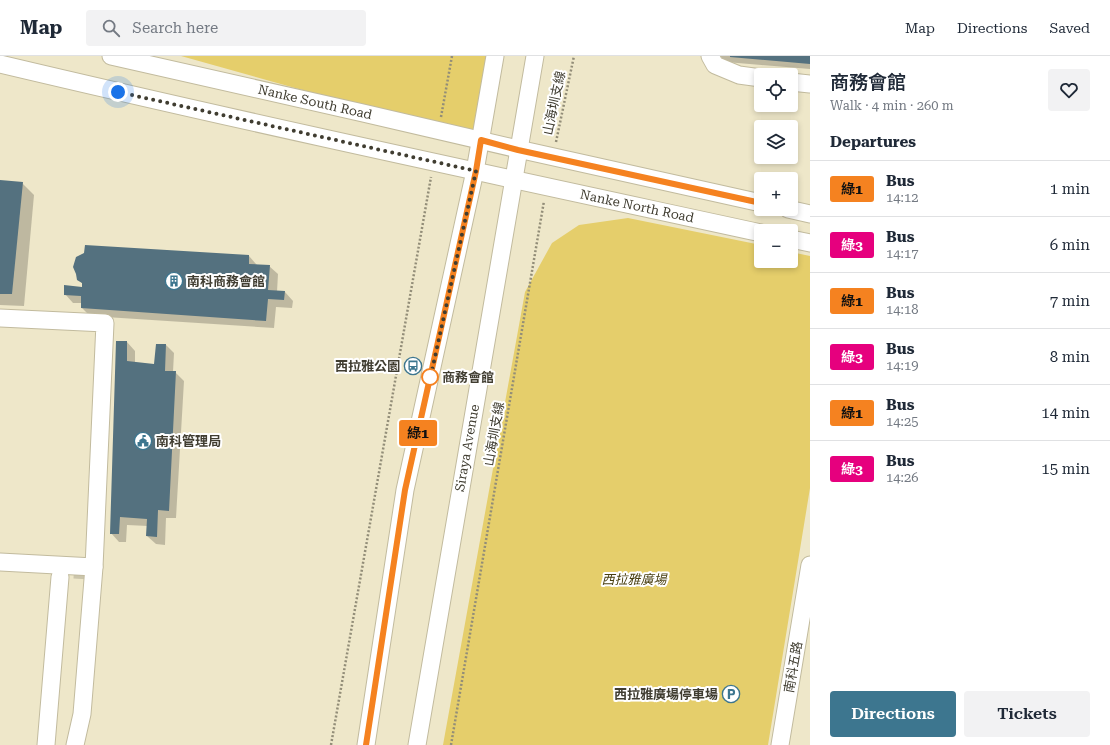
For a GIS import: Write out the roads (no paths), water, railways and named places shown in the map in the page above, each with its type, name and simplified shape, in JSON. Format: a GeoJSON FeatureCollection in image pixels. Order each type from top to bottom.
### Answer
{"type":"FeatureCollection","features":[{"type":"Feature","properties":{"kind":"street","name":"Nanke South Road"},"geometry":{"type":"LineString","coordinates":[[111,56],[481,140],[518,150]]}},
{"type":"Feature","properties":{"kind":"street"},"geometry":{"type":"LineString","coordinates":[[366,745],[405,490],[476,171],[495,56]]}},
{"type":"Feature","properties":{"kind":"street","name":"Siraya Avenue"},"geometry":{"type":"LineString","coordinates":[[417,745],[534,56]]}},
{"type":"Feature","properties":{"kind":"street"},"geometry":{"type":"LineString","coordinates":[[710,56],[715,65],[739,75],[754,77]]}},
{"type":"Feature","properties":{"kind":"street"},"geometry":{"type":"LineString","coordinates":[[0,64],[163,102],[513,179]]}},
{"type":"Feature","properties":{"kind":"street"},"geometry":{"type":"LineString","coordinates":[[798,83],[810,84]]}},
{"type":"Feature","properties":{"kind":"street"},"geometry":{"type":"LineString","coordinates":[[518,150],[754,201]]}},
{"type":"Feature","properties":{"kind":"street","name":"Nanke North Road"},"geometry":{"type":"LineString","coordinates":[[513,179],[754,231]]}},
{"type":"Feature","properties":{"kind":"street"},"geometry":{"type":"LineString","coordinates":[[798,211],[810,214]]}},
{"type":"Feature","properties":{"kind":"street"},"geometry":{"type":"LineString","coordinates":[[798,241],[810,244]]}},
{"type":"Feature","properties":{"kind":"street"},"geometry":{"type":"LineString","coordinates":[[0,318],[105,323],[88,573],[82,714],[74,745]]}},
{"type":"Feature","properties":{"kind":"street"},"geometry":{"type":"LineString","coordinates":[[0,562],[88,573]]}},
{"type":"Feature","properties":{"kind":"street","name":"南科五路"},"geometry":{"type":"LineString","coordinates":[[780,745],[810,565]]}},
{"type":"Feature","properties":{"kind":"street"},"geometry":{"type":"LineString","coordinates":[[46,745],[60,577]]}},
{"type":"Feature","properties":{"kind":"tunnel"},"geometry":{"type":"LineString","coordinates":[[82,579],[83,557]]}},
{"type":"Feature","properties":{"kind":"place","name":"南科商務會館"},"geometry":{"type":"Point","coordinates":[174,281]}},
{"type":"Feature","properties":{"kind":"place","name":"西拉雅公園"},"geometry":{"type":"Point","coordinates":[413,366]}},
{"type":"Feature","properties":{"kind":"place","name":"商務會館"},"geometry":{"type":"Point","coordinates":[430,377]}},
{"type":"Feature","properties":{"kind":"place","name":"南科管理局"},"geometry":{"type":"Point","coordinates":[143,441]}},
{"type":"Feature","properties":{"kind":"place","name":"西拉雅廣場停車場"},"geometry":{"type":"Point","coordinates":[731,694]}},
{"type":"Feature","properties":{"kind":"park label","name":"西拉雅廣場"},"geometry":{"type":"Point","coordinates":[634,579]}}]}
